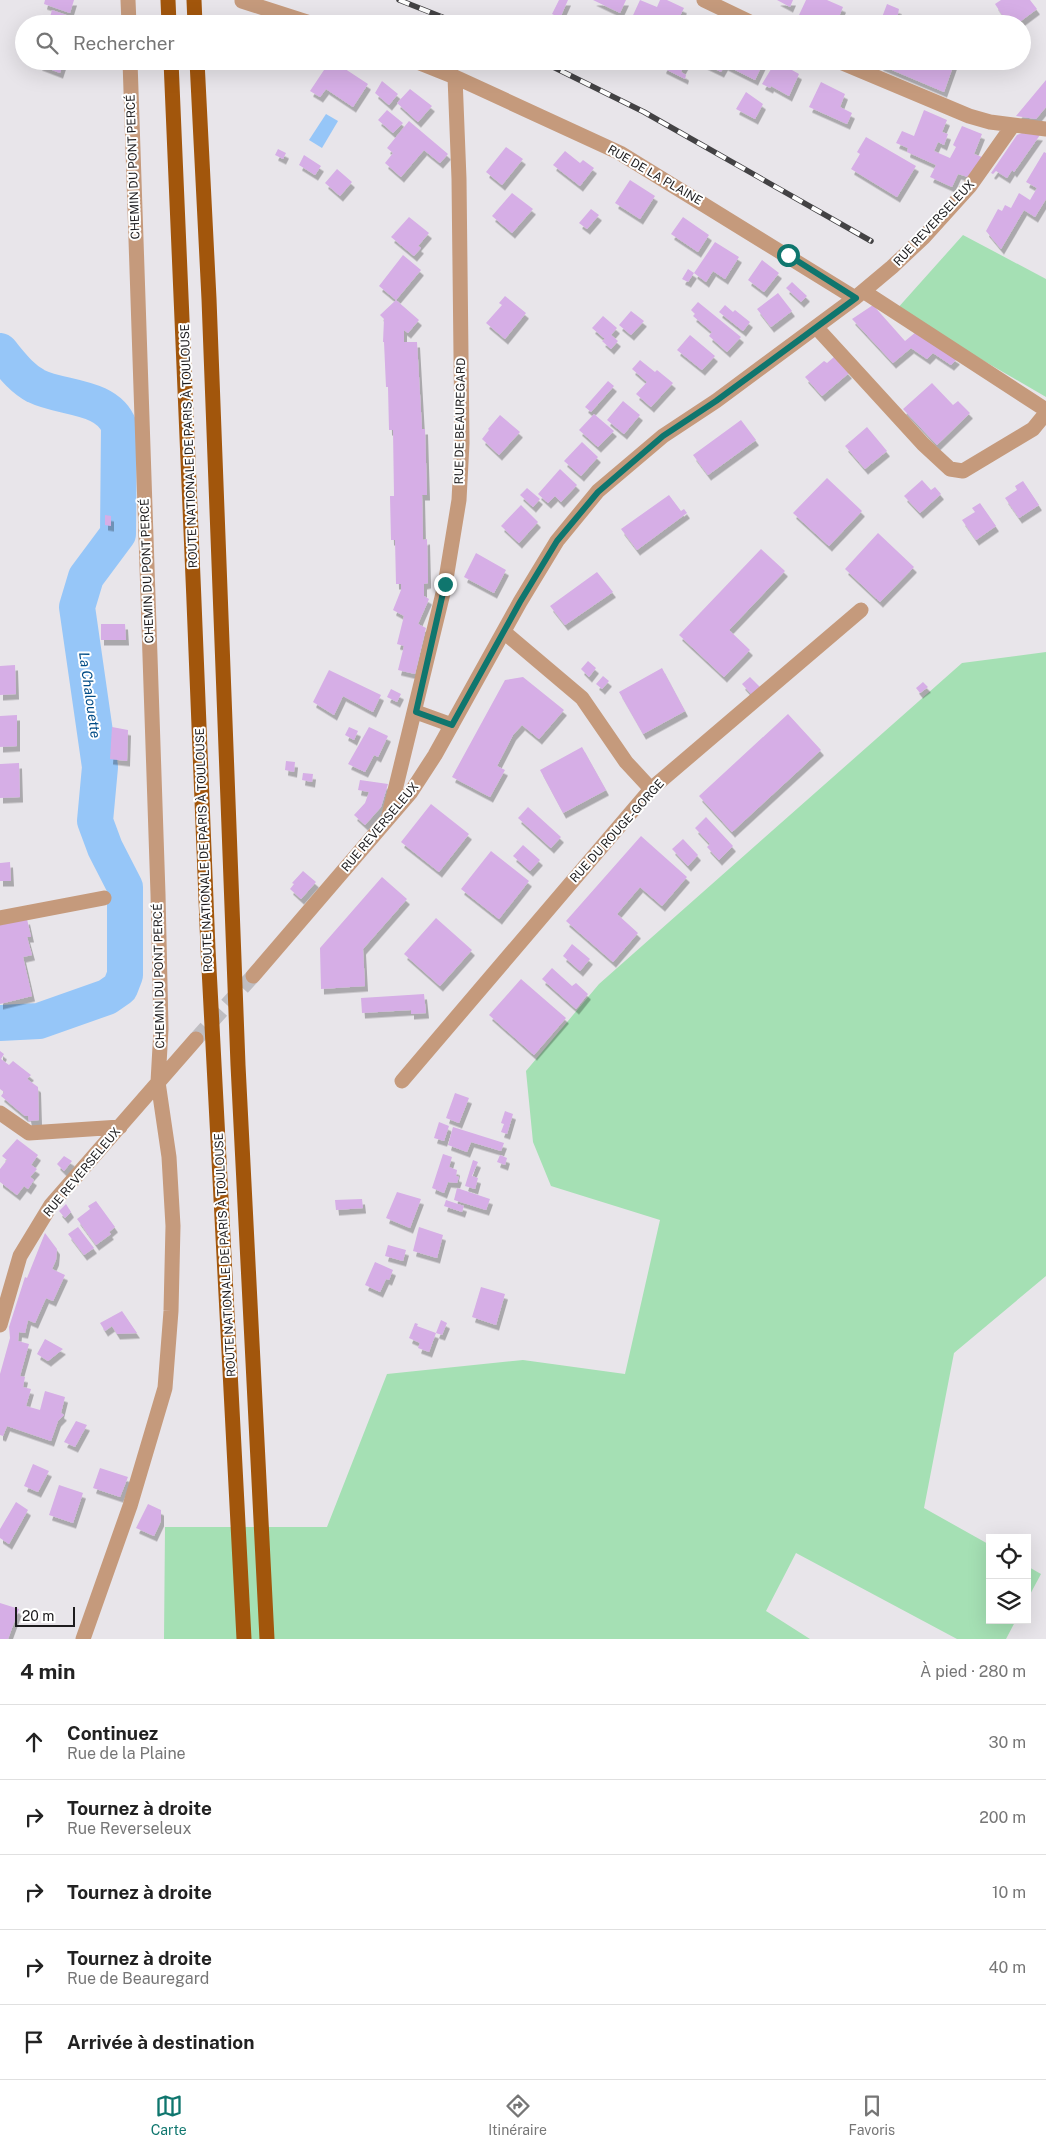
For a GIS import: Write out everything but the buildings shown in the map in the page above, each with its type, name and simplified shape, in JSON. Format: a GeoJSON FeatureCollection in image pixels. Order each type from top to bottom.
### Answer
{"type":"FeatureCollection","features":[{"type":"Feature","properties":{"kind":"main road"},"geometry":{"type":"LineString","coordinates":[[168,0],[169,15]]}},
{"type":"Feature","properties":{"kind":"main road"},"geometry":{"type":"LineString","coordinates":[[194,0],[195,15]]}},
{"type":"Feature","properties":{"kind":"main road","name":"ROUTE NATIONALE DE PARIS À TOULOUSE"},"geometry":{"type":"LineString","coordinates":[[171,70],[184,306],[211,1023],[233,1388],[244,1639]]}},
{"type":"Feature","properties":{"kind":"main road","name":"ROUTE NATIONALE DE PARIS À TOULOUSE"},"geometry":{"type":"LineString","coordinates":[[197,70],[210,309],[238,1074],[267,1639]]}},
{"type":"Feature","properties":{"kind":"street"},"geometry":{"type":"LineString","coordinates":[[128,0],[129,15]]}},
{"type":"Feature","properties":{"kind":"street"},"geometry":{"type":"LineString","coordinates":[[704,0],[735,15]]}},
{"type":"Feature","properties":{"kind":"street"},"geometry":{"type":"LineString","coordinates":[[242,2],[285,15]]}},
{"type":"Feature","properties":{"kind":"street","name":"CHEMIN DU PONT PERCÉ"},"geometry":{"type":"LineString","coordinates":[[83,1639],[130,1506],[165,1388],[172,1311],[173,1226],[170,1158],[158,1082],[161,1029],[157,875],[130,70]]}},
{"type":"Feature","properties":{"kind":"street","name":"RUE DE LA PLAINE"},"geometry":{"type":"LineString","coordinates":[[438,70],[620,153],[859,294],[1046,412]]}},
{"type":"Feature","properties":{"kind":"street"},"geometry":{"type":"LineString","coordinates":[[859,70],[969,116],[1013,125],[1046,129]]}},
{"type":"Feature","properties":{"kind":"street","name":"RUE DE BEAUREGARD"},"geometry":{"type":"LineString","coordinates":[[389,818],[416,712],[445,584],[459,500],[462,443],[459,179],[455,77]]}},
{"type":"Feature","properties":{"kind":"street","name":"RUE REVERSELEUX"},"geometry":{"type":"LineString","coordinates":[[253,976],[411,792],[452,725],[557,541],[598,492],[663,436],[716,401],[892,267],[924,238],[970,186],[1013,125]]}},
{"type":"Feature","properties":{"kind":"street"},"geometry":{"type":"LineString","coordinates":[[816,326],[923,444],[950,469],[962,471],[1033,429],[1046,412]]}},
{"type":"Feature","properties":{"kind":"street","name":"RUE DU ROUGE-GORGE"},"geometry":{"type":"LineString","coordinates":[[402,1081],[651,789],[861,610]]}},
{"type":"Feature","properties":{"kind":"street"},"geometry":{"type":"LineString","coordinates":[[504,632],[582,698],[626,762],[651,789]]}},
{"type":"Feature","properties":{"kind":"street"},"geometry":{"type":"LineString","coordinates":[[416,712],[452,725]]}},
{"type":"Feature","properties":{"kind":"street"},"geometry":{"type":"LineString","coordinates":[[0,918],[104,898]]}},
{"type":"Feature","properties":{"kind":"street","name":"RUE REVERSELEUX"},"geometry":{"type":"LineString","coordinates":[[0,1325],[20,1256],[51,1205],[196,1039]]}},
{"type":"Feature","properties":{"kind":"street"},"geometry":{"type":"LineString","coordinates":[[0,1113],[29,1133],[120,1128]]}},
{"type":"Feature","properties":{"kind":"green space"},"geometry":{"type":"Polygon","coordinates":[[[963,235],[1046,279],[1046,397],[896,310],[963,235]]]}},
{"type":"Feature","properties":{"kind":"green space"},"geometry":{"type":"Polygon","coordinates":[[[1046,652],[1046,1276],[954,1353],[924,1508],[986,1543],[986,1624],[1014,1624],[1006,1639],[957,1639],[796,1553],[766,1611],[810,1639],[164,1639],[165,1527],[327,1527],[387,1374],[523,1360],[625,1374],[660,1220],[551,1186],[533,1142],[526,1071],[599,984],[962,663],[1046,652]]]}},
{"type":"Feature","properties":{"kind":"green space"},"geometry":{"type":"Polygon","coordinates":[[[1031,1568],[1041,1574],[1031,1593],[1031,1568]]]}},
{"type":"Feature","properties":{"kind":"water"},"geometry":{"type":"Polygon","coordinates":[[[326,114],[338,121],[322,148],[309,140],[326,114]]]}},
{"type":"Feature","properties":{"kind":"waterway","name":"La Chalouette"},"geometry":{"type":"LineString","coordinates":[[0,351],[16,370],[31,383],[47,390],[83,399],[105,408],[119,426],[118,534],[86,577],[77,607],[100,767],[95,821],[105,848],[125,887],[125,975],[120,988],[107,997],[39,1021],[0,1023]]}},
{"type":"Feature","properties":{"kind":"tunnel"},"geometry":{"type":"LineString","coordinates":[[196,1039],[253,976]]}},
{"type":"Feature","properties":{"kind":"railway"},"geometry":{"type":"LineString","coordinates":[[399,0],[437,15]]}},
{"type":"Feature","properties":{"kind":"railway"},"geometry":{"type":"LineString","coordinates":[[559,70],[644,112],[871,241]]}},
{"type":"Feature","properties":{"kind":"route"},"geometry":{"type":"LineString","coordinates":[[445,584],[416,712],[452,725],[520,602],[557,541],[598,492],[663,436],[716,401],[856,298],[788,255]]}}]}
